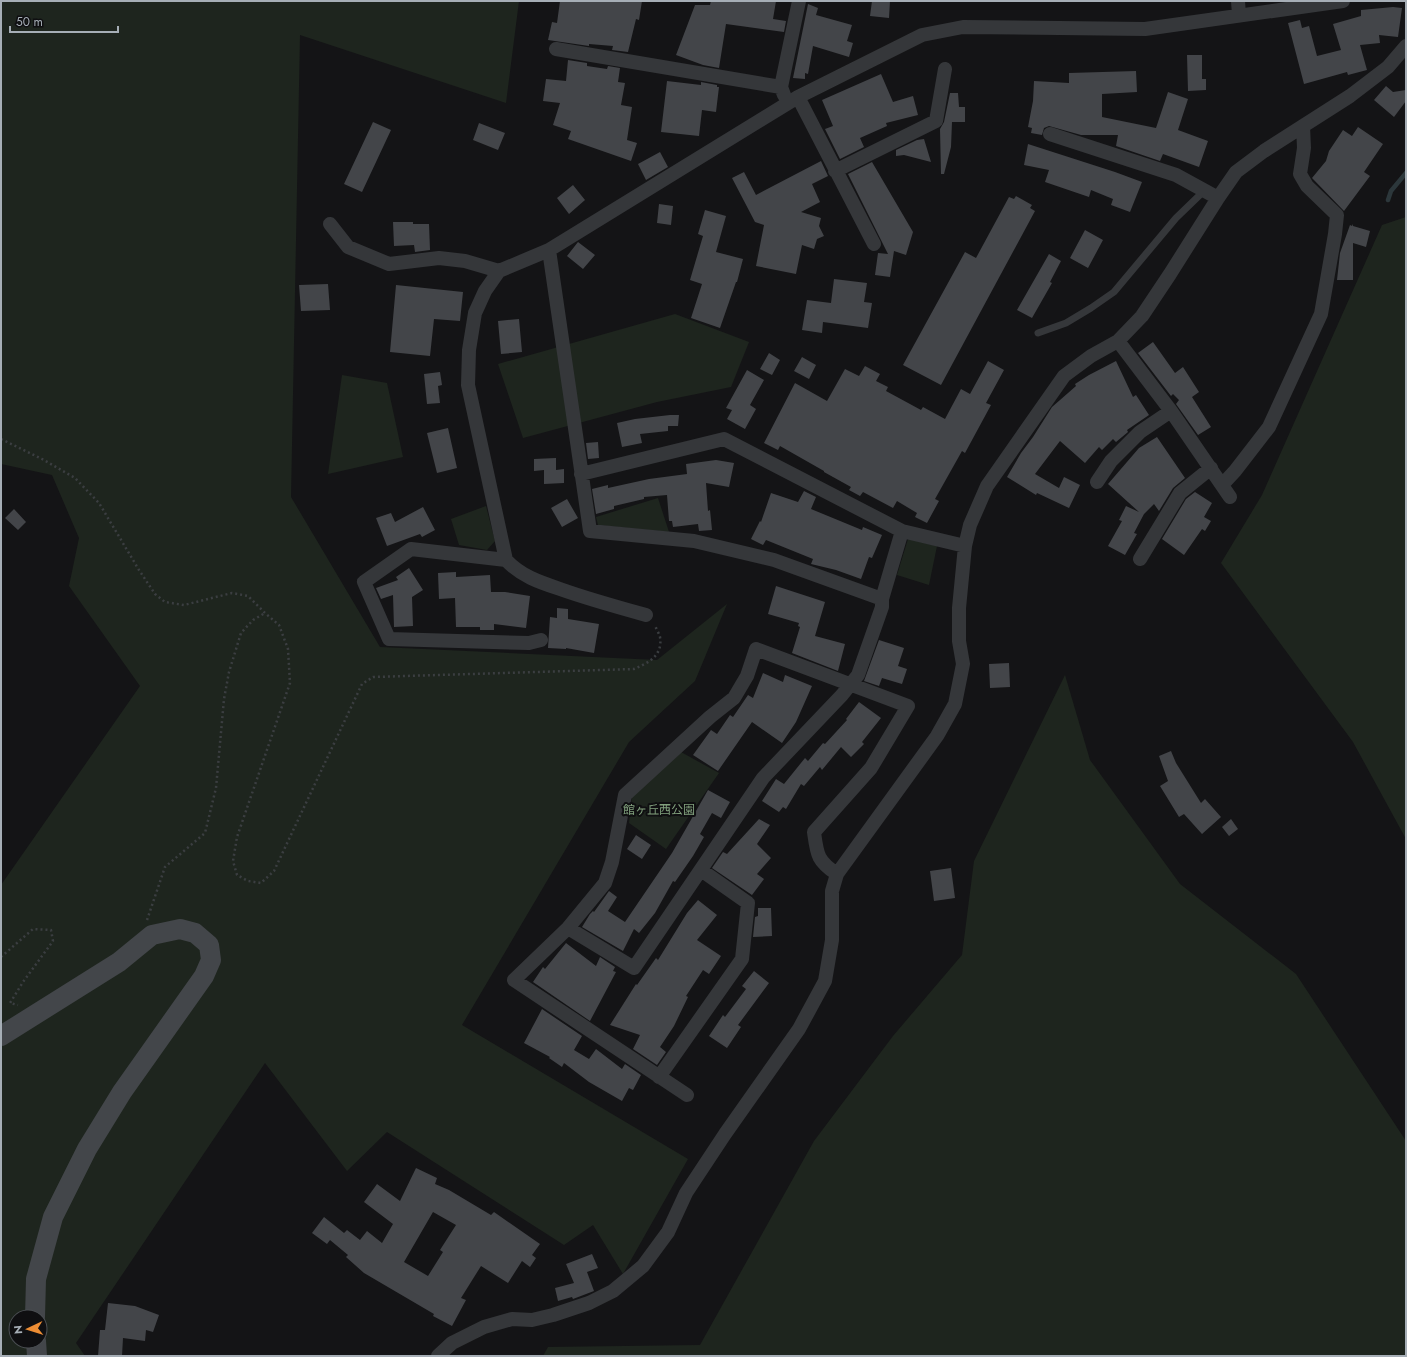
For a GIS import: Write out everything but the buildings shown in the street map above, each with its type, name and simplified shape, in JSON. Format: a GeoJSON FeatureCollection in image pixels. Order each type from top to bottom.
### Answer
{"type":"FeatureCollection","features":[{"type":"Feature","properties":{"kind":"street"},"geometry":{"type":"LineString","coordinates":[[781,87],[799,1]]}},
{"type":"Feature","properties":{"kind":"street"},"geometry":{"type":"LineString","coordinates":[[1238,1],[1240,15]]}},
{"type":"Feature","properties":{"kind":"street"},"geometry":{"type":"LineString","coordinates":[[646,615],[589,600],[528,578],[506,560],[468,385],[469,350],[475,313],[485,291],[499,271],[549,250],[792,101],[922,36],[963,27],[1145,28],[1343,1]]}},
{"type":"Feature","properties":{"kind":"street"},"geometry":{"type":"LineString","coordinates":[[438,1356],[452,1343],[484,1327],[512,1319],[532,1320],[553,1315],[589,1303],[613,1291],[643,1266],[668,1232],[686,1193],[799,1028],[826,981],[832,940],[832,891],[837,874],[937,736],[955,704],[963,664],[960,641],[959,608],[965,546],[970,525],[987,486],[1064,376],[1091,356],[1118,341],[1142,316],[1236,172],[1264,151],[1350,96],[1388,67],[1406,46]]}},
{"type":"Feature","properties":{"kind":"street"},"geometry":{"type":"LineString","coordinates":[[556,48],[781,87],[792,101],[835,171],[874,244]]}},
{"type":"Feature","properties":{"kind":"street"},"geometry":{"type":"LineString","coordinates":[[835,171],[936,121],[945,69]]}},
{"type":"Feature","properties":{"kind":"street"},"geometry":{"type":"LineString","coordinates":[[1222,485],[1235,471],[1269,427],[1321,314],[1337,215],[1307,186],[1300,174],[1304,148],[1303,126]]}},
{"type":"Feature","properties":{"kind":"street"},"geometry":{"type":"LineString","coordinates":[[1050,134],[1176,175],[1218,198]]}},
{"type":"Feature","properties":{"kind":"street"},"geometry":{"type":"LineString","coordinates":[[330,224],[348,247],[389,264],[439,258],[465,261],[499,271]]}},
{"type":"Feature","properties":{"kind":"street"},"geometry":{"type":"LineString","coordinates":[[549,250],[590,531],[694,541],[774,560],[882,599]]}},
{"type":"Feature","properties":{"kind":"street"},"geometry":{"type":"LineString","coordinates":[[1118,341],[1171,411],[1230,497]]}},
{"type":"Feature","properties":{"kind":"street"},"geometry":{"type":"LineString","coordinates":[[1096,482],[1111,461],[1140,432],[1171,411]]}},
{"type":"Feature","properties":{"kind":"street"},"geometry":{"type":"LineString","coordinates":[[582,474],[724,439],[902,532],[965,546]]}},
{"type":"Feature","properties":{"kind":"street"},"geometry":{"type":"LineString","coordinates":[[1140,559],[1180,493],[1211,468]]}},
{"type":"Feature","properties":{"kind":"street"},"geometry":{"type":"LineString","coordinates":[[568,928],[634,968],[764,778],[842,695],[858,675],[882,607],[882,599],[902,532]]}},
{"type":"Feature","properties":{"kind":"street"},"geometry":{"type":"LineString","coordinates":[[506,560],[411,549],[364,582],[389,639],[529,643],[542,640]]}},
{"type":"Feature","properties":{"kind":"street"},"geometry":{"type":"LineString","coordinates":[[687,1095],[514,980],[568,928],[605,883],[612,862],[625,795],[734,698],[747,676],[756,649],[908,706],[871,768],[814,832],[817,854],[821,860],[837,874]]}},
{"type":"Feature","properties":{"kind":"street"},"geometry":{"type":"LineString","coordinates":[[659,1077],[742,959],[748,904],[701,870]]}},
{"type":"Feature","properties":{"kind":"street"},"geometry":{"type":"LineString","coordinates":[[1,1036],[119,962],[152,935],[180,929],[195,933],[209,945],[211,960],[204,976],[157,1041],[114,1105],[87,1149],[53,1217],[36,1279],[35,1309]]}},
{"type":"Feature","properties":{"kind":"lane"},"geometry":{"type":"LineString","coordinates":[[1038,333],[1066,323],[1114,292],[1176,218],[1205,190]]}},
{"type":"Feature","properties":{"kind":"path"},"geometry":{"type":"LineString","coordinates":[[1,439],[42,459],[75,478],[99,503],[151,588],[165,602],[184,605],[232,594],[248,596],[279,625],[288,649],[290,683],[237,837],[233,861],[237,875],[248,881],[261,883],[274,871],[362,684],[373,677],[634,669],[648,664],[658,653],[660,638],[654,624],[646,615]]}},
{"type":"Feature","properties":{"kind":"path"},"geometry":{"type":"LineString","coordinates":[[152,935],[147,919],[165,867],[205,833],[216,788],[224,699],[229,672],[241,633],[253,620],[265,613]]}},
{"type":"Feature","properties":{"kind":"path"},"geometry":{"type":"LineString","coordinates":[[1,957],[33,929],[51,930],[53,941],[23,982],[10,1003],[43,1010]]}},
{"type":"Feature","properties":{"kind":"green space"},"geometry":{"type":"Polygon","coordinates":[[[1,1],[519,1],[506,103],[300,35],[291,497],[380,647],[657,660],[727,604],[695,681],[629,742],[462,1025],[688,1159],[623,1274],[593,1225],[564,1245],[387,1132],[347,1171],[265,1063],[76,1343],[85,1356],[1,1356],[1,885],[140,686],[69,586],[79,538],[52,475],[1,464],[1,1]]]}},
{"type":"Feature","properties":{"kind":"green space"},"geometry":{"type":"Polygon","coordinates":[[[1406,217],[1406,839],[1353,742],[1221,563],[1262,495],[1382,225],[1406,217]]]}},
{"type":"Feature","properties":{"kind":"green space"},"geometry":{"type":"Polygon","coordinates":[[[675,314],[749,342],[731,387],[657,402],[523,438],[498,364],[675,314]]]}},
{"type":"Feature","properties":{"kind":"green space"},"geometry":{"type":"Polygon","coordinates":[[[342,375],[387,383],[403,457],[328,474],[342,375]]]}},
{"type":"Feature","properties":{"kind":"green space"},"geometry":{"type":"Polygon","coordinates":[[[658,498],[669,532],[598,525],[596,517],[658,498]]]}},
{"type":"Feature","properties":{"kind":"green space"},"geometry":{"type":"Polygon","coordinates":[[[486,506],[495,541],[487,550],[459,545],[451,519],[486,506]]]}},
{"type":"Feature","properties":{"kind":"green space"},"geometry":{"type":"Polygon","coordinates":[[[908,539],[937,546],[929,585],[897,575],[908,539]]]}},
{"type":"Feature","properties":{"kind":"green space"},"geometry":{"type":"Polygon","coordinates":[[[1065,675],[1090,760],[1180,884],[1296,974],[1406,1141],[1406,1356],[543,1356],[548,1347],[700,1345],[814,1141],[893,1036],[962,955],[974,861],[1065,675]]]}},
{"type":"Feature","properties":{"kind":"green space","name":"館ヶ丘西公園"},"geometry":{"type":"Polygon","coordinates":[[[681,752],[719,773],[666,849],[629,823],[632,797],[681,752]]]}},
{"type":"Feature","properties":{"kind":"waterway"},"geometry":{"type":"LineString","coordinates":[[1388,200],[1391,191],[1406,173]]}}]}
